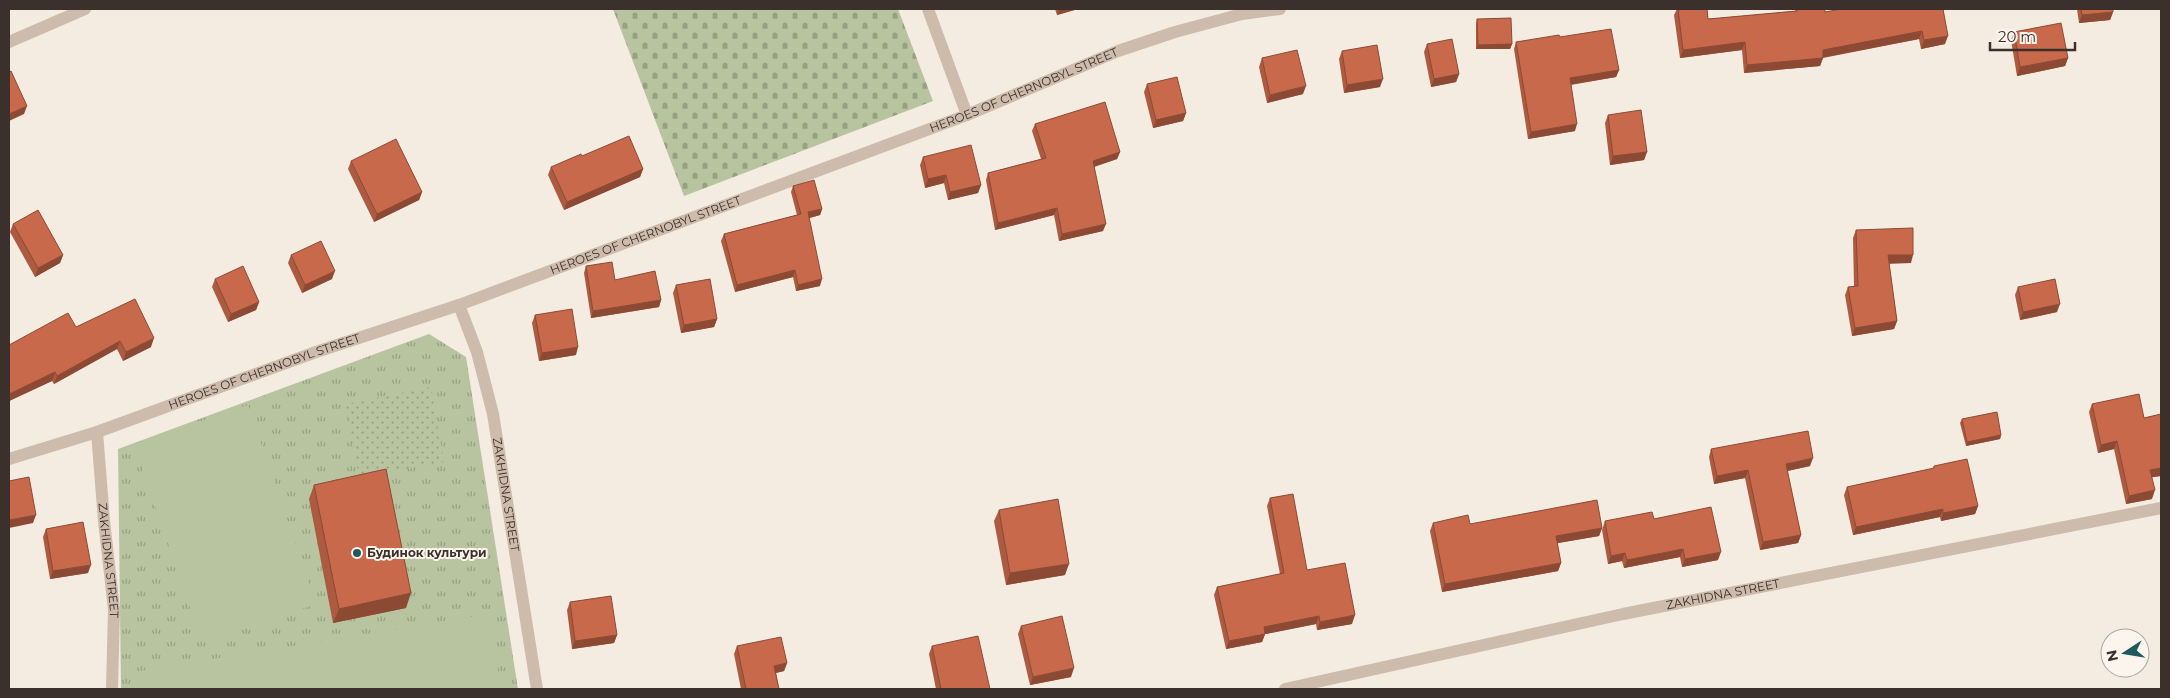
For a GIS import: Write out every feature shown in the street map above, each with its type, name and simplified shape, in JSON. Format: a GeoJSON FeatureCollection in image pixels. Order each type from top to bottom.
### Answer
{"type":"FeatureCollection","features":[{"type":"Feature","properties":{"kind":"street"},"geometry":{"type":"LineString","coordinates":[[9,42],[85,9]]}},
{"type":"Feature","properties":{"kind":"street"},"geometry":{"type":"LineString","coordinates":[[928,9],[967,115]]}},
{"type":"Feature","properties":{"kind":"street","name":"HEROES OF CHERNOBYL STREET"},"geometry":{"type":"LineString","coordinates":[[9,459],[97,432],[316,352],[459,305],[967,115],[1118,51],[1175,32],[1242,14],[1280,9]]}},
{"type":"Feature","properties":{"kind":"street","name":"ZAKHIDNA STREET"},"geometry":{"type":"LineString","coordinates":[[459,305],[477,352],[493,414],[538,689]]}},
{"type":"Feature","properties":{"kind":"street","name":"ZAKHIDNA STREET"},"geometry":{"type":"LineString","coordinates":[[97,432],[114,610],[112,689]]}},
{"type":"Feature","properties":{"kind":"street","name":"ZAKHIDNA STREET"},"geometry":{"type":"LineString","coordinates":[[1285,689],[1623,614],[2161,508]]}},
{"type":"Feature","properties":{"kind":"green space"},"geometry":{"type":"Polygon","coordinates":[[[613,9],[898,9],[933,101],[684,196],[613,9]]]}},
{"type":"Feature","properties":{"kind":"green space"},"geometry":{"type":"Polygon","coordinates":[[[429,334],[466,357],[518,689],[121,689],[118,449],[429,334]]]}},
{"type":"Feature","properties":{"kind":"green space"},"geometry":{"type":"Polygon","coordinates":[[[431,387],[444,462],[359,477],[346,404],[431,387]]]}},
{"type":"Feature","properties":{"kind":"green space"},"geometry":{"type":"Polygon","coordinates":[[[248,405],[316,604],[202,643],[134,444],[248,405]]]}},
{"type":"Feature","properties":{"kind":"green space"},"geometry":{"type":"Polygon","coordinates":[[[489,614],[501,689],[134,689],[134,672],[489,614]]]}},
{"type":"Feature","properties":{"kind":"building"},"geometry":{"type":"Polygon","coordinates":[[[1678,9],[1707,9],[1708,19],[1797,11],[1797,9],[1825,9],[1825,12],[1841,9],[1943,9],[1948,36],[1924,40],[1922,31],[1823,50],[1823,58],[1747,65],[1745,42],[1683,50],[1678,9]]]}},
{"type":"Feature","properties":{"kind":"building"},"geometry":{"type":"Polygon","coordinates":[[[2081,9],[2113,9],[2113,12],[2082,15],[2081,9]]]}},
{"type":"Feature","properties":{"kind":"building"},"geometry":{"type":"Polygon","coordinates":[[[1511,18],[1512,44],[1478,45],[1477,19],[1511,18]]]}},
{"type":"Feature","properties":{"kind":"building"},"geometry":{"type":"Polygon","coordinates":[[[2061,23],[2068,58],[2020,67],[2014,32],[2061,23]]]}},
{"type":"Feature","properties":{"kind":"building"},"geometry":{"type":"Polygon","coordinates":[[[1611,29],[1619,70],[1570,78],[1577,124],[1531,132],[1516,42],[1611,29]]]}},
{"type":"Feature","properties":{"kind":"building"},"geometry":{"type":"Polygon","coordinates":[[[1452,39],[1459,74],[1434,79],[1427,44],[1452,39]]]}},
{"type":"Feature","properties":{"kind":"building"},"geometry":{"type":"Polygon","coordinates":[[[1377,45],[1383,79],[1347,85],[1342,51],[1377,45]]]}},
{"type":"Feature","properties":{"kind":"building"},"geometry":{"type":"Polygon","coordinates":[[[1297,50],[1306,86],[1270,95],[1262,58],[1297,50]]]}},
{"type":"Feature","properties":{"kind":"building"},"geometry":{"type":"Polygon","coordinates":[[[11,71],[27,106],[9,114],[9,72],[11,71]]]}},
{"type":"Feature","properties":{"kind":"building"},"geometry":{"type":"Polygon","coordinates":[[[1177,77],[1186,113],[1156,120],[1147,84],[1177,77]]]}},
{"type":"Feature","properties":{"kind":"building"},"geometry":{"type":"Polygon","coordinates":[[[1105,102],[1120,152],[1093,161],[1106,224],[1062,234],[1057,208],[998,223],[988,173],[1046,158],[1035,124],[1105,102]]]}},
{"type":"Feature","properties":{"kind":"building"},"geometry":{"type":"Polygon","coordinates":[[[1641,110],[1647,152],[1613,156],[1608,115],[1641,110]]]}},
{"type":"Feature","properties":{"kind":"building"},"geometry":{"type":"Polygon","coordinates":[[[629,136],[643,169],[567,202],[551,167],[629,136]]]}},
{"type":"Feature","properties":{"kind":"building"},"geometry":{"type":"Polygon","coordinates":[[[396,139],[422,192],[377,214],[351,161],[396,139]]]}},
{"type":"Feature","properties":{"kind":"building"},"geometry":{"type":"Polygon","coordinates":[[[971,145],[981,185],[950,192],[946,175],[928,179],[923,157],[971,145]]]}},
{"type":"Feature","properties":{"kind":"building"},"geometry":{"type":"Polygon","coordinates":[[[814,180],[822,209],[808,212],[822,279],[798,285],[795,270],[737,285],[724,234],[801,214],[793,186],[814,180]]]}},
{"type":"Feature","properties":{"kind":"building"},"geometry":{"type":"Polygon","coordinates":[[[38,210],[63,255],[38,268],[13,224],[38,210]]]}},
{"type":"Feature","properties":{"kind":"building"},"geometry":{"type":"Polygon","coordinates":[[[1913,228],[1913,255],[1888,255],[1897,321],[1855,328],[1848,287],[1858,286],[1856,230],[1913,228]]]}},
{"type":"Feature","properties":{"kind":"building"},"geometry":{"type":"Polygon","coordinates":[[[321,241],[335,271],[305,285],[291,255],[321,241]]]}},
{"type":"Feature","properties":{"kind":"building"},"geometry":{"type":"Polygon","coordinates":[[[612,262],[615,280],[655,271],[661,300],[593,311],[586,266],[612,262]]]}},
{"type":"Feature","properties":{"kind":"building"},"geometry":{"type":"Polygon","coordinates":[[[243,266],[259,302],[231,314],[215,279],[243,266]]]}},
{"type":"Feature","properties":{"kind":"building"},"geometry":{"type":"Polygon","coordinates":[[[710,279],[717,319],[684,325],[676,285],[710,279]]]}},
{"type":"Feature","properties":{"kind":"building"},"geometry":{"type":"Polygon","coordinates":[[[2055,279],[2060,304],[2023,312],[2018,287],[2055,279]]]}},
{"type":"Feature","properties":{"kind":"building"},"geometry":{"type":"Polygon","coordinates":[[[135,299],[154,338],[126,352],[120,341],[57,376],[55,372],[9,394],[9,345],[68,313],[76,327],[135,299]]]}},
{"type":"Feature","properties":{"kind":"building"},"geometry":{"type":"Polygon","coordinates":[[[572,309],[578,347],[542,353],[535,315],[572,309]]]}},
{"type":"Feature","properties":{"kind":"building"},"geometry":{"type":"Polygon","coordinates":[[[2139,394],[2144,418],[2161,414],[2161,468],[2150,470],[2155,490],[2129,496],[2117,441],[2101,445],[2092,404],[2139,394]]]}},
{"type":"Feature","properties":{"kind":"building"},"geometry":{"type":"Polygon","coordinates":[[[1997,412],[2001,435],[1967,442],[1962,419],[1997,412]]]}},
{"type":"Feature","properties":{"kind":"building"},"geometry":{"type":"Polygon","coordinates":[[[1808,431],[1813,458],[1786,464],[1801,535],[1763,542],[1748,470],[1717,476],[1711,449],[1808,431]]]}},
{"type":"Feature","properties":{"kind":"building"},"geometry":{"type":"Polygon","coordinates":[[[1967,459],[1978,506],[1943,513],[1943,509],[1856,527],[1847,487],[1967,459]]]}},
{"type":"Feature","properties":{"kind":"building","name":"Будинок культури"},"geometry":{"type":"Polygon","coordinates":[[[386,469],[411,593],[339,609],[314,485],[386,469]]]}},
{"type":"Feature","properties":{"kind":"building"},"geometry":{"type":"Polygon","coordinates":[[[29,477],[36,515],[9,520],[9,481],[29,477]]]}},
{"type":"Feature","properties":{"kind":"building"},"geometry":{"type":"Polygon","coordinates":[[[1293,494],[1307,570],[1345,563],[1355,615],[1320,622],[1319,616],[1264,627],[1265,634],[1229,641],[1217,587],[1284,573],[1270,498],[1293,494]]]}},
{"type":"Feature","properties":{"kind":"building"},"geometry":{"type":"Polygon","coordinates":[[[1058,499],[1069,564],[1010,573],[999,510],[1058,499]]]}},
{"type":"Feature","properties":{"kind":"building"},"geometry":{"type":"Polygon","coordinates":[[[1597,500],[1602,528],[1556,536],[1561,563],[1445,584],[1433,523],[1468,515],[1470,524],[1597,500]]]}},
{"type":"Feature","properties":{"kind":"building"},"geometry":{"type":"Polygon","coordinates":[[[1711,507],[1721,552],[1685,559],[1683,549],[1627,560],[1625,553],[1611,556],[1605,521],[1652,512],[1654,519],[1711,507]]]}},
{"type":"Feature","properties":{"kind":"building"},"geometry":{"type":"Polygon","coordinates":[[[83,522],[91,565],[53,571],[46,529],[83,522]]]}},
{"type":"Feature","properties":{"kind":"building"},"geometry":{"type":"Polygon","coordinates":[[[611,596],[617,635],[575,641],[570,602],[611,596]]]}},
{"type":"Feature","properties":{"kind":"building"},"geometry":{"type":"Polygon","coordinates":[[[1062,616],[1074,668],[1033,677],[1021,626],[1062,616]]]}},
{"type":"Feature","properties":{"kind":"building"},"geometry":{"type":"Polygon","coordinates":[[[978,636],[990,689],[941,689],[932,646],[978,636]]]}},
{"type":"Feature","properties":{"kind":"building"},"geometry":{"type":"Polygon","coordinates":[[[781,637],[787,663],[774,666],[779,689],[746,689],[737,646],[781,637]]]}},
{"type":"Feature","properties":{"kind":"place","name":"Будинок культури"},"geometry":{"type":"Point","coordinates":[357,553]}}]}
